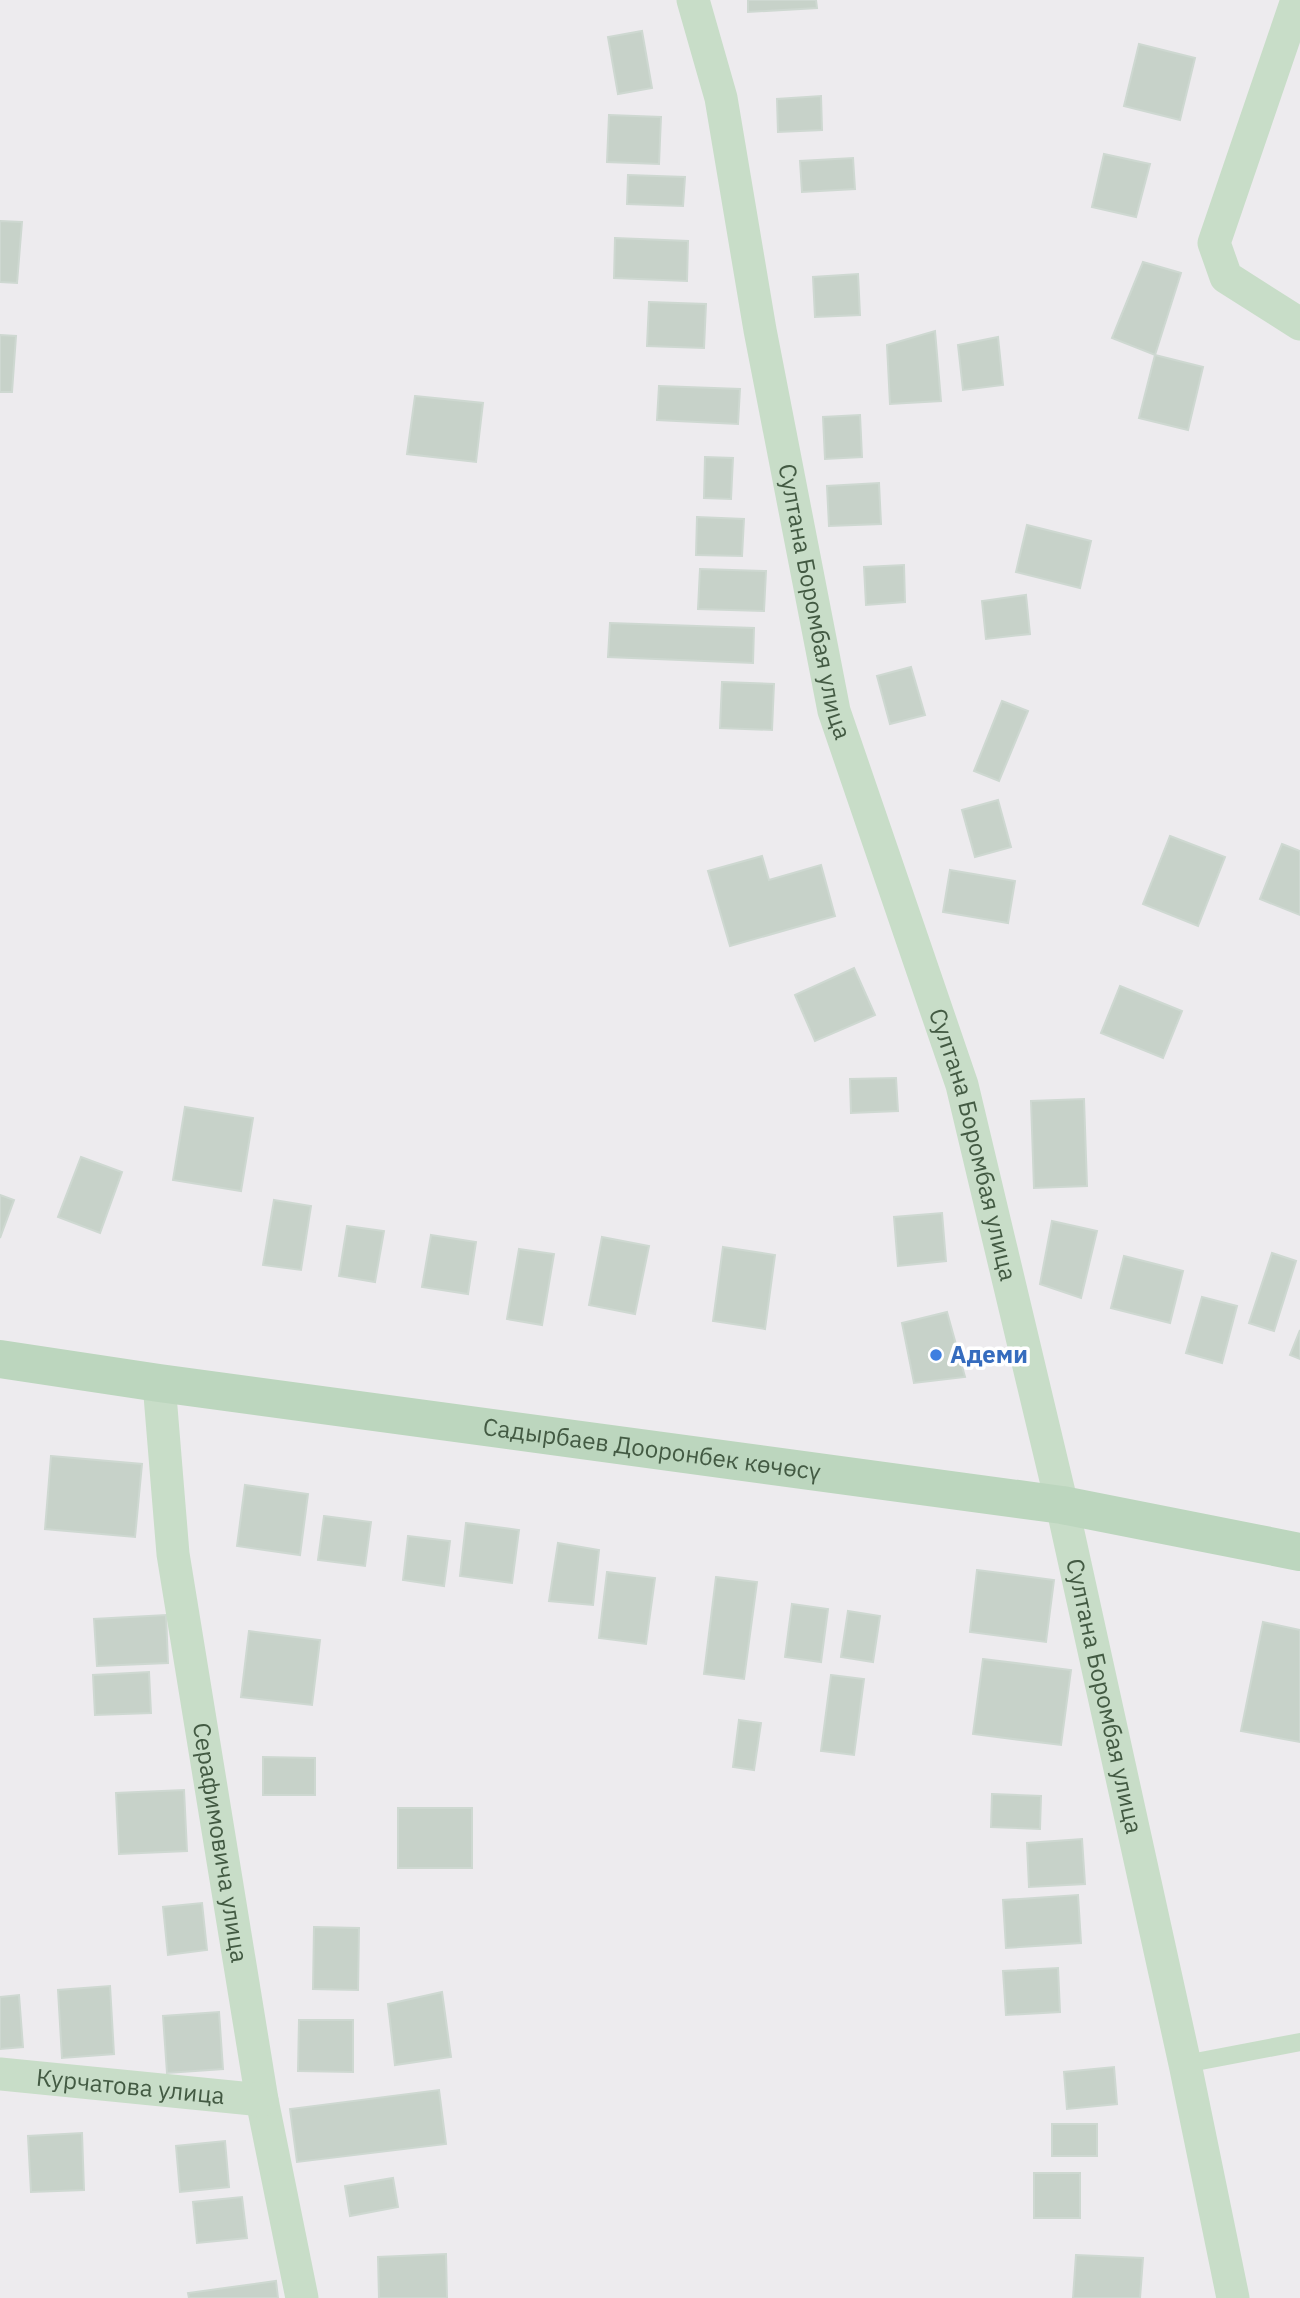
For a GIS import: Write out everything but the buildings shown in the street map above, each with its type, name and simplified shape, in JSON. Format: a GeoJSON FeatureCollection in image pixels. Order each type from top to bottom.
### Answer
{"type":"FeatureCollection","features":[{"type":"Feature","properties":{"kind":"main road","name":"Садырбаев Дооронбек көчөсү"},"geometry":{"type":"LineString","coordinates":[[0,1359],[159,1383],[1062,1505],[1300,1552]]}},
{"type":"Feature","properties":{"kind":"street","name":"Султана Боромбая улица"},"geometry":{"type":"LineString","coordinates":[[693,0],[721,98],[760,330],[834,711],[962,1085],[1062,1505],[1185,2064],[1233,2298]]}},
{"type":"Feature","properties":{"kind":"street"},"geometry":{"type":"LineString","coordinates":[[1297,0],[1214,243],[1226,277],[1300,324]]}},
{"type":"Feature","properties":{"kind":"street","name":"Серафимовича улица"},"geometry":{"type":"LineString","coordinates":[[159,1383],[173,1554],[262,2100],[302,2298]]}},
{"type":"Feature","properties":{"kind":"street","name":"Курчатова улица"},"geometry":{"type":"LineString","coordinates":[[0,2074],[262,2100]]}},
{"type":"Feature","properties":{"kind":"lane"},"geometry":{"type":"LineString","coordinates":[[1185,2064],[1300,2042]]}},
{"type":"Feature","properties":{"kind":"place","name":"Адеми"},"geometry":{"type":"Point","coordinates":[936,1355]}}]}
